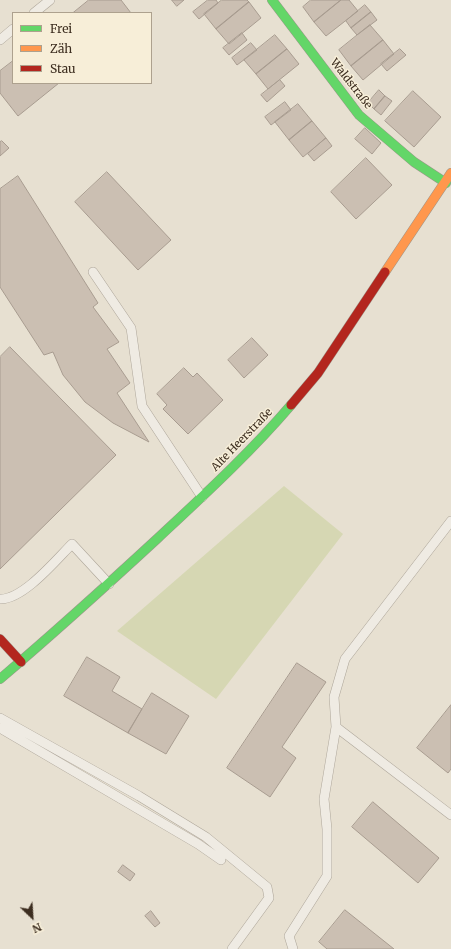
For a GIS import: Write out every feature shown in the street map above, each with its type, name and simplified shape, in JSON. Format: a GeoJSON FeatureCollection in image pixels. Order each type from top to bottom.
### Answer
{"type":"FeatureCollection","features":[{"type":"Feature","properties":{"kind":"street","name":"Waldstraße"},"geometry":{"type":"LineString","coordinates":[[272,0],[359,115],[414,162],[444,185]]}},
{"type":"Feature","properties":{"kind":"street","name":"Alte Heerstraße"},"geometry":{"type":"LineString","coordinates":[[0,679],[109,584],[202,497],[255,446],[295,403],[313,379],[451,173]]}},
{"type":"Feature","properties":{"kind":"street"},"geometry":{"type":"LineString","coordinates":[[0,639],[21,662]]}},
{"type":"Feature","properties":{"kind":"lane"},"geometry":{"type":"LineString","coordinates":[[35,12],[50,0]]}},
{"type":"Feature","properties":{"kind":"lane"},"geometry":{"type":"LineString","coordinates":[[0,40],[12,30]]}},
{"type":"Feature","properties":{"kind":"lane"},"geometry":{"type":"LineString","coordinates":[[444,185],[451,193]]}},
{"type":"Feature","properties":{"kind":"lane"},"geometry":{"type":"LineString","coordinates":[[93,272],[131,328],[142,406],[202,497]]}},
{"type":"Feature","properties":{"kind":"lane"},"geometry":{"type":"LineString","coordinates":[[293,949],[289,936],[327,876],[327,830],[324,799],[336,727],[334,697],[345,659],[451,521]]}},
{"type":"Feature","properties":{"kind":"lane"},"geometry":{"type":"LineString","coordinates":[[0,599],[6,599],[19,593],[72,544],[109,584]]}},
{"type":"Feature","properties":{"kind":"lane"},"geometry":{"type":"LineString","coordinates":[[0,718],[138,796],[206,837],[267,887],[269,898],[232,949]]}},
{"type":"Feature","properties":{"kind":"lane"},"geometry":{"type":"LineString","coordinates":[[336,727],[451,815]]}},
{"type":"Feature","properties":{"kind":"lane"},"geometry":{"type":"LineString","coordinates":[[0,728],[198,844],[221,860]]}},
{"type":"Feature","properties":{"kind":"green space"},"geometry":{"type":"Polygon","coordinates":[[[284,486],[343,534],[216,699],[117,631],[284,486]]]}},
{"type":"Feature","properties":{"kind":"building"},"geometry":{"type":"Polygon","coordinates":[[[89,0],[121,0],[130,12],[74,12],[89,0]]]}},
{"type":"Feature","properties":{"kind":"building"},"geometry":{"type":"Polygon","coordinates":[[[172,0],[184,0],[177,6],[172,0]]]}},
{"type":"Feature","properties":{"kind":"building"},"geometry":{"type":"Polygon","coordinates":[[[208,0],[216,0],[218,3],[199,19],[193,12],[208,0]]]}},
{"type":"Feature","properties":{"kind":"building"},"geometry":{"type":"Polygon","coordinates":[[[222,0],[247,0],[249,2],[216,29],[204,14],[222,0]]]}},
{"type":"Feature","properties":{"kind":"building"},"geometry":{"type":"Polygon","coordinates":[[[311,0],[341,0],[314,22],[303,7],[311,0]]]}},
{"type":"Feature","properties":{"kind":"building"},"geometry":{"type":"Polygon","coordinates":[[[341,0],[349,0],[358,11],[326,36],[314,22],[341,0]]]}},
{"type":"Feature","properties":{"kind":"building"},"geometry":{"type":"Polygon","coordinates":[[[249,2],[261,18],[229,44],[216,29],[249,2]]]}},
{"type":"Feature","properties":{"kind":"building"},"geometry":{"type":"Polygon","coordinates":[[[365,5],[371,12],[351,28],[346,21],[365,5]]]}},
{"type":"Feature","properties":{"kind":"building"},"geometry":{"type":"Polygon","coordinates":[[[371,12],[377,20],[357,35],[351,28],[371,12]]]}},
{"type":"Feature","properties":{"kind":"building"},"geometry":{"type":"Polygon","coordinates":[[[370,25],[383,40],[351,66],[339,50],[370,25]]]}},
{"type":"Feature","properties":{"kind":"building"},"geometry":{"type":"Polygon","coordinates":[[[242,33],[247,40],[229,55],[223,48],[242,33]]]}},
{"type":"Feature","properties":{"kind":"building"},"geometry":{"type":"Polygon","coordinates":[[[275,35],[287,49],[256,74],[244,60],[275,35]]]}},
{"type":"Feature","properties":{"kind":"building"},"geometry":{"type":"Polygon","coordinates":[[[383,40],[394,54],[363,80],[351,66],[383,40]]]}},
{"type":"Feature","properties":{"kind":"building"},"geometry":{"type":"Polygon","coordinates":[[[251,43],[257,50],[237,65],[232,58],[251,43]]]}},
{"type":"Feature","properties":{"kind":"building"},"geometry":{"type":"Polygon","coordinates":[[[287,49],[299,64],[268,89],[256,74],[287,49]]]}},
{"type":"Feature","properties":{"kind":"building"},"geometry":{"type":"Polygon","coordinates":[[[400,49],[406,55],[387,71],[381,64],[400,49]]]}},
{"type":"Feature","properties":{"kind":"building"},"geometry":{"type":"Polygon","coordinates":[[[12,62],[12,84],[58,84],[18,116],[0,93],[0,71],[12,62]]]}},
{"type":"Feature","properties":{"kind":"building"},"geometry":{"type":"Polygon","coordinates":[[[280,80],[285,86],[267,102],[261,95],[280,80]]]}},
{"type":"Feature","properties":{"kind":"building"},"geometry":{"type":"Polygon","coordinates":[[[379,90],[385,96],[374,109],[368,103],[379,90]]]}},
{"type":"Feature","properties":{"kind":"building"},"geometry":{"type":"Polygon","coordinates":[[[413,91],[441,117],[414,147],[385,121],[413,91]]]}},
{"type":"Feature","properties":{"kind":"building"},"geometry":{"type":"Polygon","coordinates":[[[385,96],[392,101],[381,115],[374,109],[385,96]]]}},
{"type":"Feature","properties":{"kind":"building"},"geometry":{"type":"Polygon","coordinates":[[[285,102],[291,110],[271,125],[265,117],[285,102]]]}},
{"type":"Feature","properties":{"kind":"building"},"geometry":{"type":"Polygon","coordinates":[[[298,104],[312,121],[289,140],[275,122],[298,104]]]}},
{"type":"Feature","properties":{"kind":"building"},"geometry":{"type":"Polygon","coordinates":[[[312,121],[326,138],[303,157],[289,140],[312,121]]]}},
{"type":"Feature","properties":{"kind":"building"},"geometry":{"type":"Polygon","coordinates":[[[365,128],[381,143],[372,154],[355,139],[365,128]]]}},
{"type":"Feature","properties":{"kind":"building"},"geometry":{"type":"Polygon","coordinates":[[[326,138],[332,146],[314,161],[308,154],[326,138]]]}},
{"type":"Feature","properties":{"kind":"building"},"geometry":{"type":"Polygon","coordinates":[[[2,141],[9,148],[0,156],[0,142],[2,141]]]}},
{"type":"Feature","properties":{"kind":"building"},"geometry":{"type":"Polygon","coordinates":[[[366,158],[392,185],[356,219],[331,192],[366,158]]]}},
{"type":"Feature","properties":{"kind":"building"},"geometry":{"type":"Polygon","coordinates":[[[107,172],[171,240],[138,270],[75,202],[107,172]]]}},
{"type":"Feature","properties":{"kind":"building"},"geometry":{"type":"Polygon","coordinates":[[[18,176],[98,303],[93,307],[119,342],[107,349],[130,383],[117,393],[149,442],[113,423],[85,402],[63,375],[53,352],[44,355],[0,287],[0,189],[18,176]]]}},
{"type":"Feature","properties":{"kind":"building"},"geometry":{"type":"Polygon","coordinates":[[[252,338],[268,355],[244,378],[228,360],[252,338]]]}},
{"type":"Feature","properties":{"kind":"building"},"geometry":{"type":"Polygon","coordinates":[[[10,347],[116,455],[0,569],[0,357],[10,347]]]}},
{"type":"Feature","properties":{"kind":"building"},"geometry":{"type":"Polygon","coordinates":[[[184,368],[193,377],[197,373],[223,400],[188,434],[163,409],[167,405],[157,394],[184,368]]]}},
{"type":"Feature","properties":{"kind":"building"},"geometry":{"type":"Polygon","coordinates":[[[87,657],[120,677],[112,691],[142,709],[128,733],[64,696],[87,657]]]}},
{"type":"Feature","properties":{"kind":"building"},"geometry":{"type":"Polygon","coordinates":[[[297,663],[326,682],[282,747],[296,758],[270,797],[227,768],[297,663]]]}},
{"type":"Feature","properties":{"kind":"building"},"geometry":{"type":"Polygon","coordinates":[[[152,693],[189,716],[166,754],[128,733],[152,693]]]}},
{"type":"Feature","properties":{"kind":"building"},"geometry":{"type":"Polygon","coordinates":[[[451,705],[451,769],[448,773],[417,748],[451,705]]]}},
{"type":"Feature","properties":{"kind":"building"},"geometry":{"type":"Polygon","coordinates":[[[373,802],[439,858],[418,883],[352,827],[373,802]]]}},
{"type":"Feature","properties":{"kind":"building"},"geometry":{"type":"Polygon","coordinates":[[[123,865],[135,874],[130,881],[118,872],[123,865]]]}},
{"type":"Feature","properties":{"kind":"building"},"geometry":{"type":"Polygon","coordinates":[[[345,910],[394,949],[327,949],[319,942],[345,910]]]}},
{"type":"Feature","properties":{"kind":"building"},"geometry":{"type":"Polygon","coordinates":[[[151,911],[160,923],[155,927],[145,916],[151,911]]]}},
{"type":"Feature","properties":{"kind":"traffic: fast"},"geometry":{"type":"LineString","coordinates":[[272,0],[359,115],[414,162],[446,183]]}},
{"type":"Feature","properties":{"kind":"traffic: fast"},"geometry":{"type":"LineString","coordinates":[[0,679],[99,592],[192,506],[243,457],[291,405]]}},
{"type":"Feature","properties":{"kind":"traffic: slow"},"geometry":{"type":"LineString","coordinates":[[385,272],[451,173]]}},
{"type":"Feature","properties":{"kind":"traffic: jam"},"geometry":{"type":"LineString","coordinates":[[291,405],[318,373],[385,272]]}},
{"type":"Feature","properties":{"kind":"traffic: jam"},"geometry":{"type":"LineString","coordinates":[[0,639],[21,662]]}}]}
